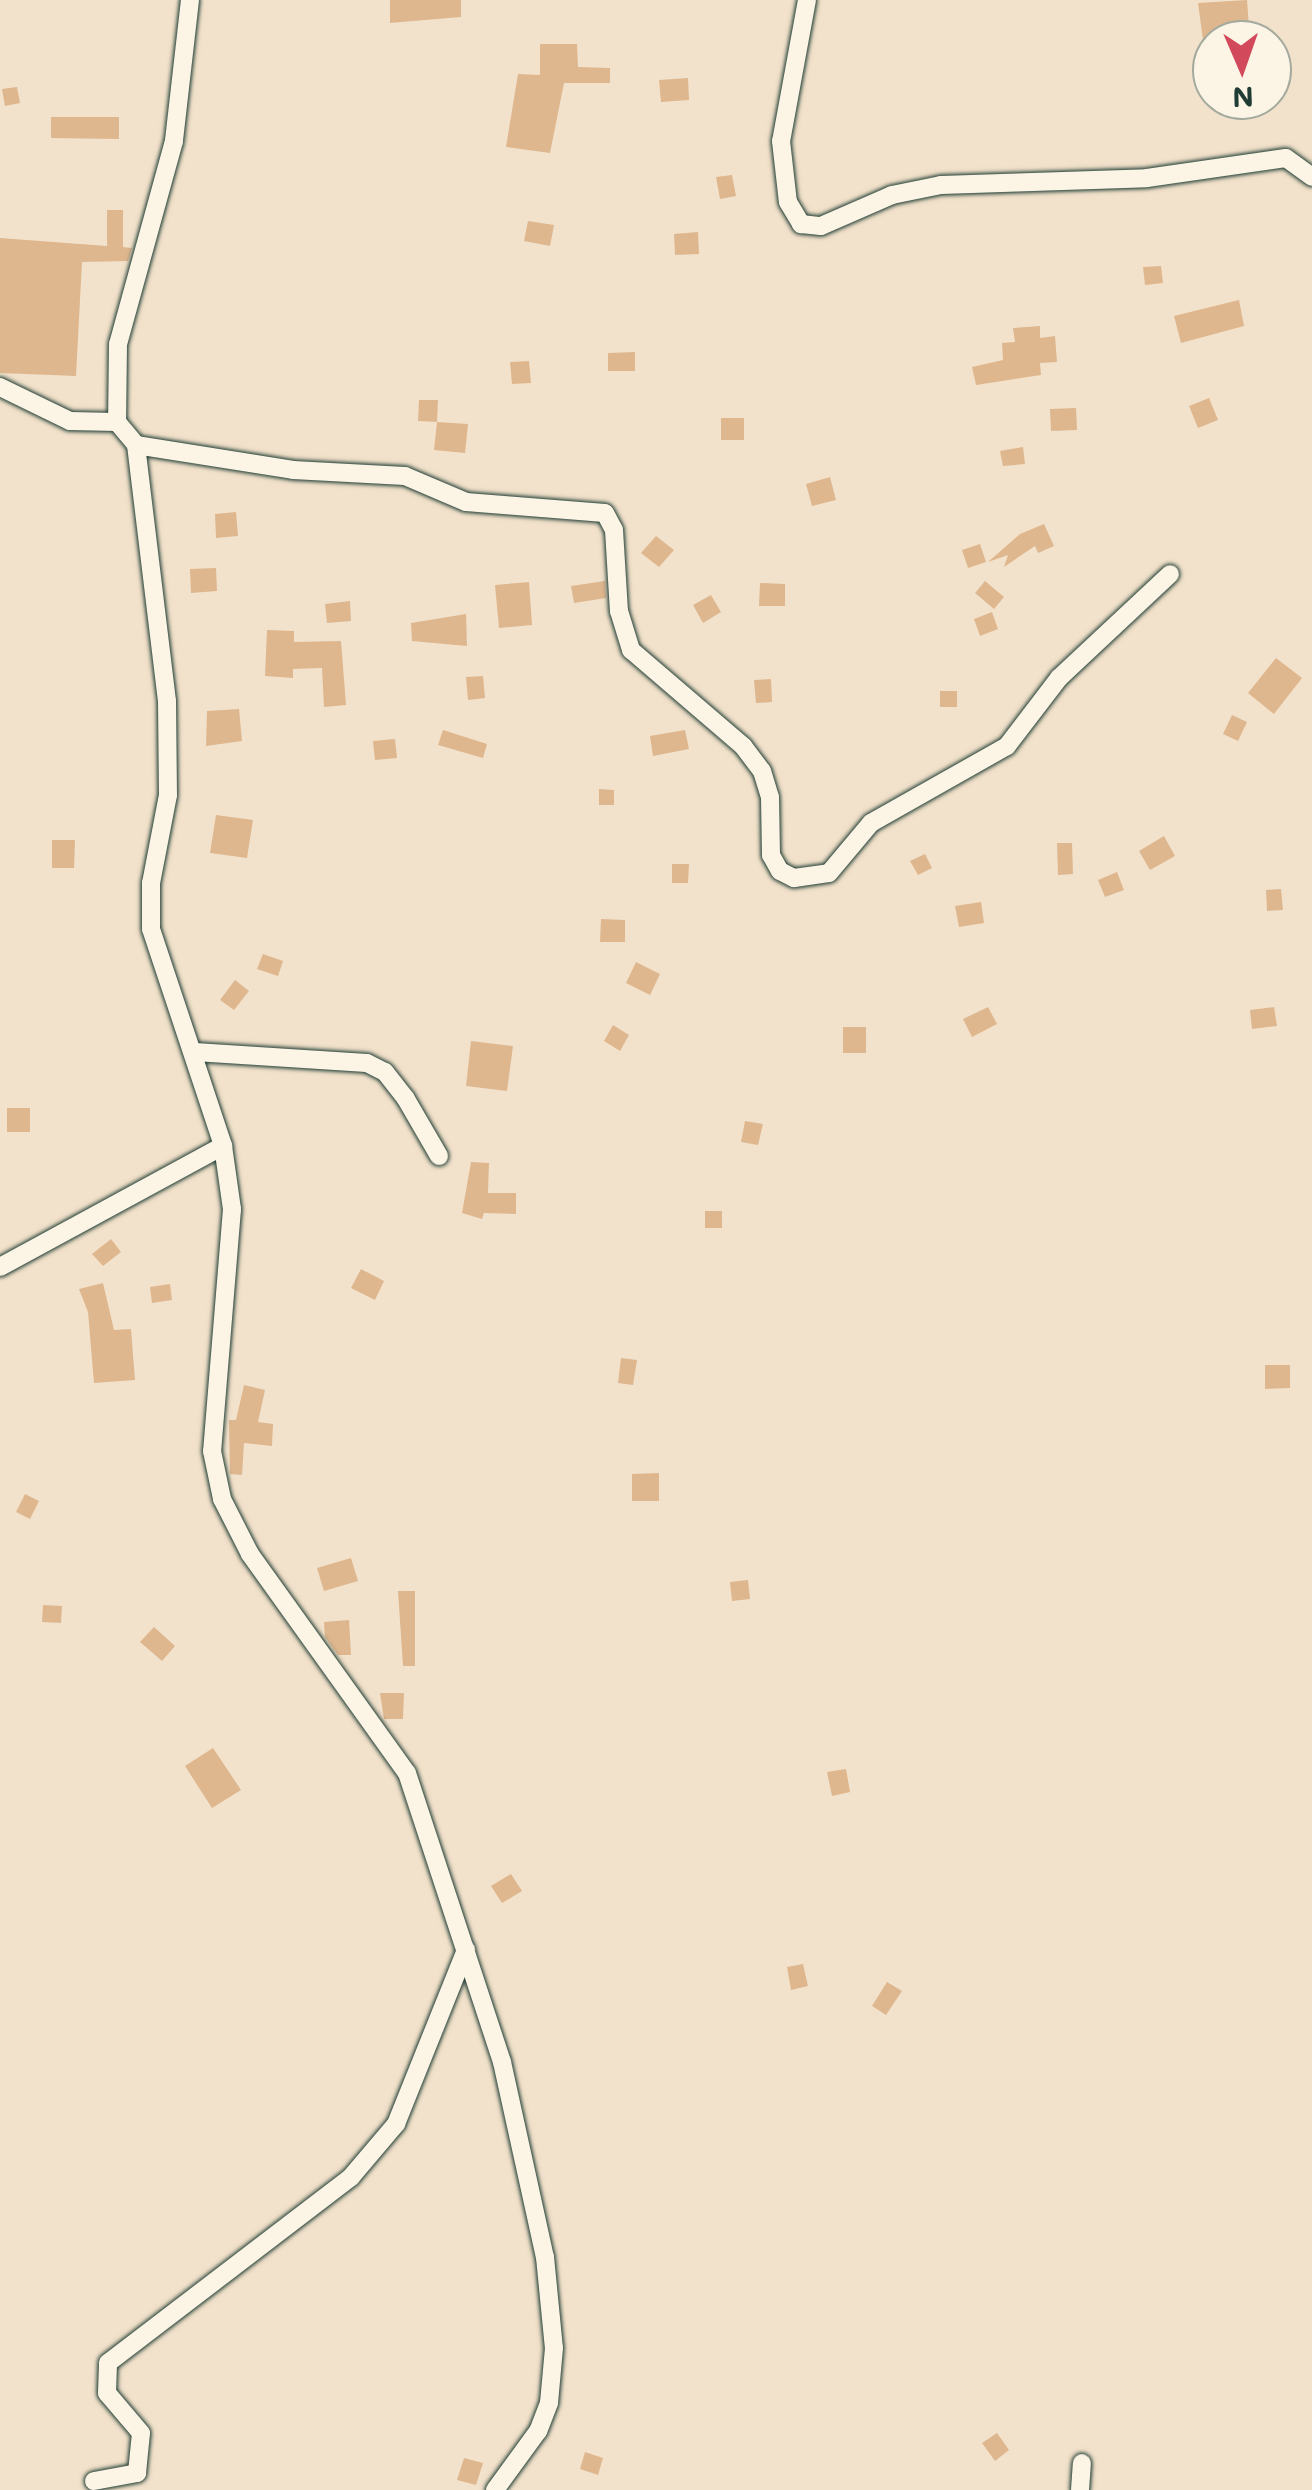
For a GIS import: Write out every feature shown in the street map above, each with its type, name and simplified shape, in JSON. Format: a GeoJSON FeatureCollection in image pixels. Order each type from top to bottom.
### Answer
{"type":"FeatureCollection","features":[{"type":"Feature","properties":{"kind":"street"},"geometry":{"type":"LineString","coordinates":[[190,0],[174,141],[118,344],[117,422],[136,446],[167,701],[168,794],[151,884],[151,929],[224,1146],[232,1209],[212,1451],[222,1499],[250,1554],[406,1773],[466,1950],[520,2133],[554,2348],[549,2402],[538,2431],[495,2490]]}},
{"type":"Feature","properties":{"kind":"street"},"geometry":{"type":"LineString","coordinates":[[808,0],[781,141],[788,202],[800,224],[822,226],[892,195],[942,184],[1147,178],[1286,158],[1312,177]]}},
{"type":"Feature","properties":{"kind":"street"},"geometry":{"type":"LineString","coordinates":[[0,387],[70,421],[117,422]]}},
{"type":"Feature","properties":{"kind":"street"},"geometry":{"type":"LineString","coordinates":[[136,446],[293,470],[405,476],[466,502],[604,513],[612,518],[619,611],[631,650],[743,746],[762,770],[770,797],[771,855],[780,871],[794,878],[829,874],[871,823],[1007,746],[1058,678],[1170,574]]}},
{"type":"Feature","properties":{"kind":"street"},"geometry":{"type":"LineString","coordinates":[[195,1052],[367,1063],[406,1098],[439,1156]]}},
{"type":"Feature","properties":{"kind":"street"},"geometry":{"type":"LineString","coordinates":[[0,1267],[224,1146]]}},
{"type":"Feature","properties":{"kind":"street"},"geometry":{"type":"LineString","coordinates":[[94,2482],[137,2472],[140,2433],[107,2393],[102,2372],[108,2363],[351,2178],[396,2124],[466,1950]]}},
{"type":"Feature","properties":{"kind":"street"},"geometry":{"type":"LineString","coordinates":[[1080,2490],[1082,2463]]}},
{"type":"Feature","properties":{"kind":"building"},"geometry":{"type":"Polygon","coordinates":[[[390,0],[461,0],[461,17],[390,23],[390,0]]]}},
{"type":"Feature","properties":{"kind":"building"},"geometry":{"type":"Polygon","coordinates":[[[1247,0],[1248,20],[1200,20],[1198,3],[1247,0]]]}},
{"type":"Feature","properties":{"kind":"building"},"geometry":{"type":"Polygon","coordinates":[[[540,44],[577,44],[578,67],[610,68],[610,83],[564,83],[550,153],[506,147],[518,74],[540,75],[540,44]]]}},
{"type":"Feature","properties":{"kind":"building"},"geometry":{"type":"Polygon","coordinates":[[[688,78],[689,100],[661,102],[659,80],[688,78]]]}},
{"type":"Feature","properties":{"kind":"building"},"geometry":{"type":"Polygon","coordinates":[[[17,87],[20,103],[5,106],[2,89],[17,87]]]}},
{"type":"Feature","properties":{"kind":"building"},"geometry":{"type":"Polygon","coordinates":[[[51,117],[119,117],[119,139],[51,138],[51,117]]]}},
{"type":"Feature","properties":{"kind":"building"},"geometry":{"type":"Polygon","coordinates":[[[732,175],[736,196],[720,199],[716,177],[732,175]]]}},
{"type":"Feature","properties":{"kind":"building"},"geometry":{"type":"Polygon","coordinates":[[[107,210],[123,210],[123,247],[132,248],[128,261],[82,262],[76,376],[0,373],[0,238],[107,246],[107,210]]]}},
{"type":"Feature","properties":{"kind":"building"},"geometry":{"type":"Polygon","coordinates":[[[528,221],[554,225],[550,246],[524,241],[528,221]]]}},
{"type":"Feature","properties":{"kind":"building"},"geometry":{"type":"Polygon","coordinates":[[[698,232],[699,254],[675,255],[674,234],[698,232]]]}},
{"type":"Feature","properties":{"kind":"building"},"geometry":{"type":"Polygon","coordinates":[[[1161,266],[1163,283],[1145,285],[1143,267],[1161,266]]]}},
{"type":"Feature","properties":{"kind":"building"},"geometry":{"type":"Polygon","coordinates":[[[1239,300],[1244,326],[1181,343],[1174,316],[1239,300]]]}},
{"type":"Feature","properties":{"kind":"building"},"geometry":{"type":"Polygon","coordinates":[[[1040,326],[1040,338],[1055,336],[1057,362],[1040,363],[1041,375],[976,385],[972,367],[1003,360],[1002,343],[1015,342],[1013,328],[1040,326]]]}},
{"type":"Feature","properties":{"kind":"building"},"geometry":{"type":"Polygon","coordinates":[[[635,352],[635,371],[608,371],[608,353],[635,352]]]}},
{"type":"Feature","properties":{"kind":"building"},"geometry":{"type":"Polygon","coordinates":[[[529,361],[531,383],[512,384],[510,362],[529,361]]]}},
{"type":"Feature","properties":{"kind":"building"},"geometry":{"type":"Polygon","coordinates":[[[1209,398],[1218,420],[1198,428],[1189,406],[1209,398]]]}},
{"type":"Feature","properties":{"kind":"building"},"geometry":{"type":"Polygon","coordinates":[[[419,400],[438,400],[437,422],[418,421],[419,400]]]}},
{"type":"Feature","properties":{"kind":"building"},"geometry":{"type":"Polygon","coordinates":[[[1076,408],[1077,430],[1051,431],[1050,409],[1076,408]]]}},
{"type":"Feature","properties":{"kind":"building"},"geometry":{"type":"Polygon","coordinates":[[[721,418],[744,418],[744,440],[721,440],[721,418]]]}},
{"type":"Feature","properties":{"kind":"building"},"geometry":{"type":"Polygon","coordinates":[[[437,422],[468,424],[465,453],[434,450],[437,422]]]}},
{"type":"Feature","properties":{"kind":"building"},"geometry":{"type":"Polygon","coordinates":[[[1023,447],[1025,464],[1003,466],[1000,451],[1023,447]]]}},
{"type":"Feature","properties":{"kind":"building"},"geometry":{"type":"Polygon","coordinates":[[[830,477],[836,500],[812,506],[806,484],[830,477]]]}},
{"type":"Feature","properties":{"kind":"building"},"geometry":{"type":"Polygon","coordinates":[[[236,512],[238,536],[216,538],[215,514],[236,512]]]}},
{"type":"Feature","properties":{"kind":"building"},"geometry":{"type":"Polygon","coordinates":[[[1044,524],[1054,546],[1038,553],[1035,546],[1004,567],[1008,555],[988,562],[1020,534],[1044,524]]]}},
{"type":"Feature","properties":{"kind":"building"},"geometry":{"type":"Polygon","coordinates":[[[656,536],[674,550],[659,567],[641,553],[656,536]]]}},
{"type":"Feature","properties":{"kind":"building"},"geometry":{"type":"Polygon","coordinates":[[[980,544],[986,562],[968,568],[962,550],[980,544]]]}},
{"type":"Feature","properties":{"kind":"building"},"geometry":{"type":"Polygon","coordinates":[[[216,568],[217,591],[191,593],[190,569],[216,568]]]}},
{"type":"Feature","properties":{"kind":"building"},"geometry":{"type":"Polygon","coordinates":[[[605,581],[606,598],[574,603],[571,586],[605,581]]]}},
{"type":"Feature","properties":{"kind":"building"},"geometry":{"type":"Polygon","coordinates":[[[985,581],[1004,597],[994,609],[975,593],[985,581]]]}},
{"type":"Feature","properties":{"kind":"building"},"geometry":{"type":"Polygon","coordinates":[[[529,582],[532,625],[499,628],[495,585],[529,582]]]}},
{"type":"Feature","properties":{"kind":"building"},"geometry":{"type":"Polygon","coordinates":[[[760,583],[785,584],[785,606],[759,606],[760,583]]]}},
{"type":"Feature","properties":{"kind":"building"},"geometry":{"type":"Polygon","coordinates":[[[711,595],[721,612],[703,623],[693,605],[711,595]]]}},
{"type":"Feature","properties":{"kind":"building"},"geometry":{"type":"Polygon","coordinates":[[[350,601],[351,621],[327,623],[325,604],[350,601]]]}},
{"type":"Feature","properties":{"kind":"building"},"geometry":{"type":"Polygon","coordinates":[[[992,612],[998,629],[980,636],[974,619],[992,612]]]}},
{"type":"Feature","properties":{"kind":"building"},"geometry":{"type":"Polygon","coordinates":[[[466,614],[467,646],[412,641],[411,623],[466,614]]]}},
{"type":"Feature","properties":{"kind":"building"},"geometry":{"type":"Polygon","coordinates":[[[267,630],[294,631],[294,642],[341,641],[346,705],[324,707],[322,668],[293,669],[293,678],[265,676],[267,630]]]}},
{"type":"Feature","properties":{"kind":"building"},"geometry":{"type":"Polygon","coordinates":[[[1276,658],[1302,678],[1274,714],[1248,693],[1276,658]]]}},
{"type":"Feature","properties":{"kind":"building"},"geometry":{"type":"Polygon","coordinates":[[[483,676],[485,698],[468,700],[466,677],[483,676]]]}},
{"type":"Feature","properties":{"kind":"building"},"geometry":{"type":"Polygon","coordinates":[[[771,679],[772,702],[756,703],[754,680],[771,679]]]}},
{"type":"Feature","properties":{"kind":"building"},"geometry":{"type":"Polygon","coordinates":[[[940,691],[957,691],[957,707],[940,707],[940,691]]]}},
{"type":"Feature","properties":{"kind":"building"},"geometry":{"type":"Polygon","coordinates":[[[239,709],[242,741],[206,746],[207,711],[239,709]]]}},
{"type":"Feature","properties":{"kind":"building"},"geometry":{"type":"Polygon","coordinates":[[[1232,715],[1247,722],[1238,741],[1223,734],[1232,715]]]}},
{"type":"Feature","properties":{"kind":"building"},"geometry":{"type":"Polygon","coordinates":[[[443,730],[487,744],[483,758],[438,745],[443,730]]]}},
{"type":"Feature","properties":{"kind":"building"},"geometry":{"type":"Polygon","coordinates":[[[685,730],[689,749],[653,756],[650,736],[685,730]]]}},
{"type":"Feature","properties":{"kind":"building"},"geometry":{"type":"Polygon","coordinates":[[[395,739],[397,758],[375,760],[373,741],[395,739]]]}},
{"type":"Feature","properties":{"kind":"building"},"geometry":{"type":"Polygon","coordinates":[[[599,789],[614,790],[614,805],[599,805],[599,789]]]}},
{"type":"Feature","properties":{"kind":"building"},"geometry":{"type":"Polygon","coordinates":[[[216,815],[253,820],[247,858],[210,853],[216,815]]]}},
{"type":"Feature","properties":{"kind":"building"},"geometry":{"type":"Polygon","coordinates":[[[1164,836],[1175,856],[1150,870],[1139,851],[1164,836]]]}},
{"type":"Feature","properties":{"kind":"building"},"geometry":{"type":"Polygon","coordinates":[[[52,840],[75,840],[74,868],[52,868],[52,840]]]}},
{"type":"Feature","properties":{"kind":"building"},"geometry":{"type":"Polygon","coordinates":[[[1057,843],[1072,843],[1073,874],[1058,875],[1057,843]]]}},
{"type":"Feature","properties":{"kind":"building"},"geometry":{"type":"Polygon","coordinates":[[[925,854],[932,868],[918,875],[910,861],[925,854]]]}},
{"type":"Feature","properties":{"kind":"building"},"geometry":{"type":"Polygon","coordinates":[[[672,864],[689,864],[688,883],[672,883],[672,864]]]}},
{"type":"Feature","properties":{"kind":"building"},"geometry":{"type":"Polygon","coordinates":[[[1117,872],[1124,890],[1105,897],[1098,880],[1117,872]]]}},
{"type":"Feature","properties":{"kind":"building"},"geometry":{"type":"Polygon","coordinates":[[[1281,889],[1283,910],[1267,911],[1266,890],[1281,889]]]}},
{"type":"Feature","properties":{"kind":"building"},"geometry":{"type":"Polygon","coordinates":[[[981,902],[984,923],[959,927],[955,906],[981,902]]]}},
{"type":"Feature","properties":{"kind":"building"},"geometry":{"type":"Polygon","coordinates":[[[601,919],[625,920],[625,942],[600,942],[601,919]]]}},
{"type":"Feature","properties":{"kind":"building"},"geometry":{"type":"Polygon","coordinates":[[[263,954],[283,961],[278,976],[257,969],[263,954]]]}},
{"type":"Feature","properties":{"kind":"building"},"geometry":{"type":"Polygon","coordinates":[[[636,962],[660,974],[650,995],[626,983],[636,962]]]}},
{"type":"Feature","properties":{"kind":"building"},"geometry":{"type":"Polygon","coordinates":[[[235,980],[249,991],[234,1010],[220,1000],[235,980]]]}},
{"type":"Feature","properties":{"kind":"building"},"geometry":{"type":"Polygon","coordinates":[[[988,1007],[997,1024],[972,1037],[963,1019],[988,1007]]]}},
{"type":"Feature","properties":{"kind":"building"},"geometry":{"type":"Polygon","coordinates":[[[1274,1007],[1277,1026],[1252,1029],[1250,1010],[1274,1007]]]}},
{"type":"Feature","properties":{"kind":"building"},"geometry":{"type":"Polygon","coordinates":[[[613,1025],[629,1035],[620,1051],[604,1041],[613,1025]]]}},
{"type":"Feature","properties":{"kind":"building"},"geometry":{"type":"Polygon","coordinates":[[[843,1027],[866,1027],[866,1053],[843,1053],[843,1027]]]}},
{"type":"Feature","properties":{"kind":"building"},"geometry":{"type":"Polygon","coordinates":[[[471,1041],[513,1046],[507,1091],[466,1086],[471,1041]]]}},
{"type":"Feature","properties":{"kind":"building"},"geometry":{"type":"Polygon","coordinates":[[[7,1108],[30,1108],[30,1132],[7,1132],[7,1108]]]}},
{"type":"Feature","properties":{"kind":"building"},"geometry":{"type":"Polygon","coordinates":[[[745,1121],[763,1124],[758,1145],[741,1142],[745,1121]]]}},
{"type":"Feature","properties":{"kind":"building"},"geometry":{"type":"Polygon","coordinates":[[[471,1162],[489,1163],[488,1193],[516,1193],[516,1214],[484,1213],[482,1219],[462,1213],[471,1162]]]}},
{"type":"Feature","properties":{"kind":"building"},"geometry":{"type":"Polygon","coordinates":[[[705,1211],[722,1211],[722,1228],[705,1228],[705,1211]]]}},
{"type":"Feature","properties":{"kind":"building"},"geometry":{"type":"Polygon","coordinates":[[[111,1239],[121,1252],[103,1266],[92,1254],[111,1239]]]}},
{"type":"Feature","properties":{"kind":"building"},"geometry":{"type":"Polygon","coordinates":[[[361,1269],[384,1281],[375,1300],[351,1288],[361,1269]]]}},
{"type":"Feature","properties":{"kind":"building"},"geometry":{"type":"Polygon","coordinates":[[[103,1283],[114,1330],[131,1329],[135,1380],[94,1383],[88,1312],[79,1289],[103,1283]]]}},
{"type":"Feature","properties":{"kind":"building"},"geometry":{"type":"Polygon","coordinates":[[[170,1284],[172,1300],[152,1303],[150,1287],[170,1284]]]}},
{"type":"Feature","properties":{"kind":"building"},"geometry":{"type":"Polygon","coordinates":[[[621,1358],[637,1360],[633,1385],[618,1383],[621,1358]]]}},
{"type":"Feature","properties":{"kind":"building"},"geometry":{"type":"Polygon","coordinates":[[[1265,1365],[1290,1365],[1290,1388],[1265,1389],[1265,1365]]]}},
{"type":"Feature","properties":{"kind":"building"},"geometry":{"type":"Polygon","coordinates":[[[244,1385],[265,1390],[258,1422],[273,1424],[272,1446],[244,1443],[242,1475],[230,1474],[229,1420],[236,1420],[244,1385]]]}},
{"type":"Feature","properties":{"kind":"building"},"geometry":{"type":"Polygon","coordinates":[[[659,1473],[659,1501],[632,1501],[632,1474],[659,1473]]]}},
{"type":"Feature","properties":{"kind":"building"},"geometry":{"type":"Polygon","coordinates":[[[25,1494],[39,1501],[30,1519],[16,1512],[25,1494]]]}},
{"type":"Feature","properties":{"kind":"building"},"geometry":{"type":"Polygon","coordinates":[[[351,1558],[358,1581],[324,1591],[317,1568],[351,1558]]]}},
{"type":"Feature","properties":{"kind":"building"},"geometry":{"type":"Polygon","coordinates":[[[748,1580],[750,1599],[732,1601],[730,1582],[748,1580]]]}},
{"type":"Feature","properties":{"kind":"building"},"geometry":{"type":"Polygon","coordinates":[[[398,1591],[415,1591],[415,1666],[403,1666],[398,1591]]]}},
{"type":"Feature","properties":{"kind":"building"},"geometry":{"type":"Polygon","coordinates":[[[43,1605],[62,1606],[61,1623],[42,1622],[43,1605]]]}},
{"type":"Feature","properties":{"kind":"building"},"geometry":{"type":"Polygon","coordinates":[[[349,1620],[351,1655],[338,1655],[325,1637],[324,1622],[349,1620]]]}},
{"type":"Feature","properties":{"kind":"building"},"geometry":{"type":"Polygon","coordinates":[[[154,1627],[175,1646],[162,1661],[140,1642],[154,1627]]]}},
{"type":"Feature","properties":{"kind":"building"},"geometry":{"type":"Polygon","coordinates":[[[380,1693],[404,1693],[403,1719],[384,1719],[380,1693]]]}},
{"type":"Feature","properties":{"kind":"building"},"geometry":{"type":"Polygon","coordinates":[[[213,1748],[241,1790],[212,1808],[185,1766],[213,1748]]]}},
{"type":"Feature","properties":{"kind":"building"},"geometry":{"type":"Polygon","coordinates":[[[846,1769],[850,1792],[832,1796],[827,1772],[846,1769]]]}},
{"type":"Feature","properties":{"kind":"building"},"geometry":{"type":"Polygon","coordinates":[[[511,1874],[522,1891],[502,1903],[491,1886],[511,1874]]]}},
{"type":"Feature","properties":{"kind":"building"},"geometry":{"type":"Polygon","coordinates":[[[803,1964],[808,1986],[791,1990],[787,1967],[803,1964]]]}},
{"type":"Feature","properties":{"kind":"building"},"geometry":{"type":"Polygon","coordinates":[[[887,1982],[902,1991],[886,2015],[872,2006],[887,1982]]]}},
{"type":"Feature","properties":{"kind":"building"},"geometry":{"type":"Polygon","coordinates":[[[997,2433],[1009,2450],[995,2461],[982,2443],[997,2433]]]}},
{"type":"Feature","properties":{"kind":"building"},"geometry":{"type":"Polygon","coordinates":[[[585,2452],[603,2458],[598,2475],[580,2469],[585,2452]]]}},
{"type":"Feature","properties":{"kind":"building"},"geometry":{"type":"Polygon","coordinates":[[[464,2458],[483,2463],[476,2485],[457,2480],[464,2458]]]}}]}
